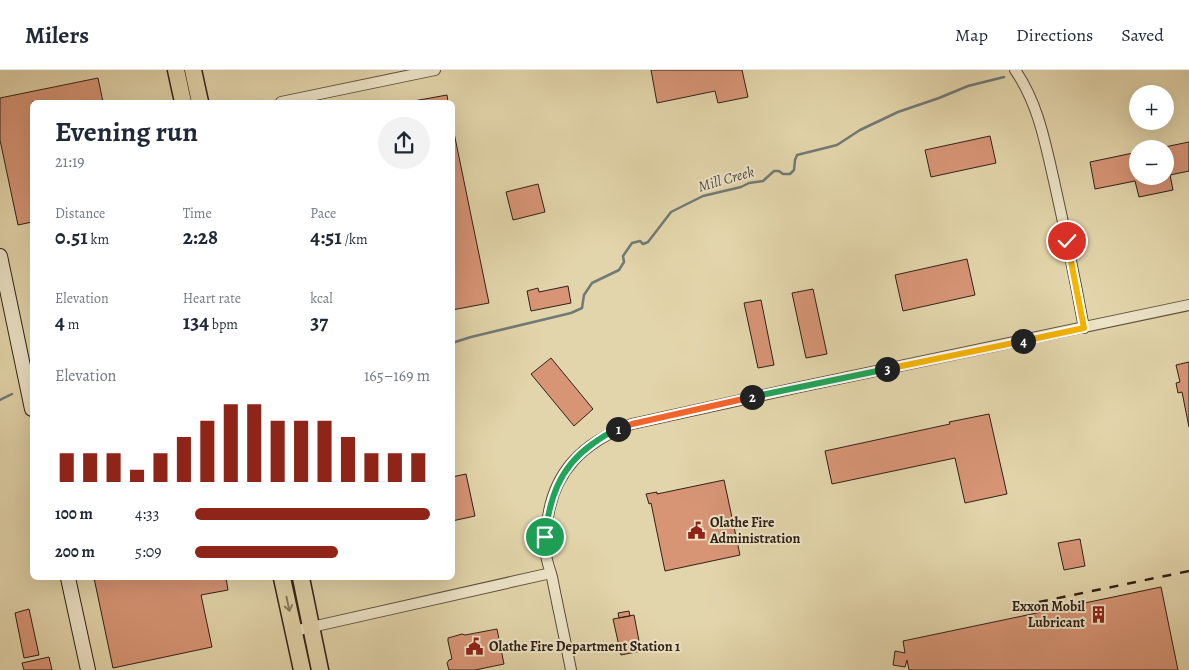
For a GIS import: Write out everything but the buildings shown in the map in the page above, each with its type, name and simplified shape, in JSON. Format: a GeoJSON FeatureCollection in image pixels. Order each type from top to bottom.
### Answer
{"type":"FeatureCollection","features":[{"type":"Feature","properties":{"kind":"main road"},"geometry":{"type":"LineString","coordinates":[[176,70],[183,100]]}},
{"type":"Feature","properties":{"kind":"main road"},"geometry":{"type":"LineString","coordinates":[[193,70],[200,100]]}},
{"type":"Feature","properties":{"kind":"main road"},"geometry":{"type":"LineString","coordinates":[[282,580],[302,670]]}},
{"type":"Feature","properties":{"kind":"main road"},"geometry":{"type":"LineString","coordinates":[[300,580],[320,670]]}},
{"type":"Feature","properties":{"kind":"street"},"geometry":{"type":"LineString","coordinates":[[291,100],[435,70]]}},
{"type":"Feature","properties":{"kind":"street"},"geometry":{"type":"LineString","coordinates":[[1015,70],[1031,100],[1043,134],[1060,206],[1084,328]]}},
{"type":"Feature","properties":{"kind":"street"},"geometry":{"type":"LineString","coordinates":[[0,256],[30,400]]}},
{"type":"Feature","properties":{"kind":"street"},"geometry":{"type":"LineString","coordinates":[[571,670],[551,573],[545,554],[547,518],[561,478],[570,463],[585,449],[614,430],[632,424],[722,404],[1189,305]]}},
{"type":"Feature","properties":{"kind":"street"},"geometry":{"type":"LineString","coordinates":[[294,631],[551,573]]}},
{"type":"Feature","properties":{"kind":"street"},"geometry":{"type":"LineString","coordinates":[[68,580],[88,670]]}},
{"type":"Feature","properties":{"kind":"waterway","name":"Mill Creek"},"geometry":{"type":"LineString","coordinates":[[455,342],[571,313],[582,308],[584,295],[592,283],[619,270],[624,262],[623,256],[632,243],[640,241],[643,244],[648,242],[671,212],[703,196],[763,181],[774,171],[790,174],[794,170],[797,155],[837,145],[860,130],[898,112],[968,86],[1004,77]]}},
{"type":"Feature","properties":{"kind":"waterway","name":"Mill Creek"},"geometry":{"type":"LineString","coordinates":[[0,400],[12,394]]}},
{"type":"Feature","properties":{"kind":"railway"},"geometry":{"type":"LineString","coordinates":[[1039,602],[1189,571]]}},
{"type":"Feature","properties":{"kind":"place","name":"Olathe Fire Administration"},"geometry":{"type":"Point","coordinates":[696,530]}},
{"type":"Feature","properties":{"kind":"place","name":"Exxon Mobil Lubricant"},"geometry":{"type":"Point","coordinates":[1099,614]}},
{"type":"Feature","properties":{"kind":"place","name":"Olathe Fire Department Station 1"},"geometry":{"type":"Point","coordinates":[475,646]}},
{"type":"Feature","properties":{"kind":"route"},"geometry":{"type":"LineString","coordinates":[[545,537],[547,518],[555,492],[570,463],[585,449],[614,430],[632,424],[800,387],[1084,328],[1067,241]]}}]}
